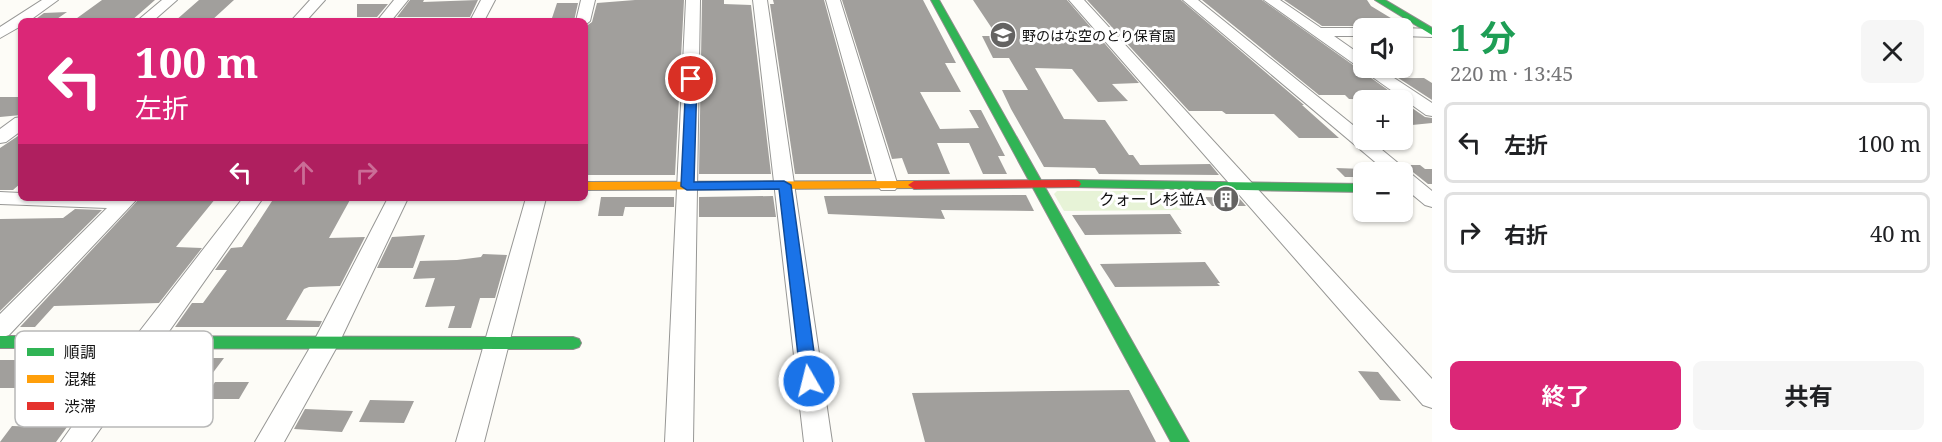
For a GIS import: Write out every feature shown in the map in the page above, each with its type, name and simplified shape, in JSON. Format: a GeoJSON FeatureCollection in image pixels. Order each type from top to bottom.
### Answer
{"type":"FeatureCollection","features":[{"type":"Feature","properties":{"kind":"street"},"geometry":{"type":"LineString","coordinates":[[24,18],[51,0]]}},
{"type":"Feature","properties":{"kind":"street"},"geometry":{"type":"LineString","coordinates":[[148,18],[170,0]]}},
{"type":"Feature","properties":{"kind":"street"},"geometry":{"type":"LineString","coordinates":[[301,18],[318,0]]}},
{"type":"Feature","properties":{"kind":"street"},"geometry":{"type":"LineString","coordinates":[[386,18],[401,0]]}},
{"type":"Feature","properties":{"kind":"street"},"geometry":{"type":"LineString","coordinates":[[479,18],[488,0]]}},
{"type":"Feature","properties":{"kind":"street"},"geometry":{"type":"LineString","coordinates":[[584,18],[588,0]]}},
{"type":"Feature","properties":{"kind":"street"},"geometry":{"type":"LineString","coordinates":[[679,442],[693,0]]}},
{"type":"Feature","properties":{"kind":"street"},"geometry":{"type":"LineString","coordinates":[[760,0],[818,442]]}},
{"type":"Feature","properties":{"kind":"street"},"geometry":{"type":"LineString","coordinates":[[832,0],[888,186]]}},
{"type":"Feature","properties":{"kind":"street"},"geometry":{"type":"LineString","coordinates":[[935,0],[1180,442]]}},
{"type":"Feature","properties":{"kind":"street"},"geometry":{"type":"LineString","coordinates":[[1076,0],[1432,397]]}},
{"type":"Feature","properties":{"kind":"street"},"geometry":{"type":"LineString","coordinates":[[1190,0],[1386,162]]}},
{"type":"Feature","properties":{"kind":"street"},"geometry":{"type":"LineString","coordinates":[[1271,0],[1353,57]]}},
{"type":"Feature","properties":{"kind":"street"},"geometry":{"type":"LineString","coordinates":[[1379,0],[1432,32]]}},
{"type":"Feature","properties":{"kind":"street"},"geometry":{"type":"LineString","coordinates":[[0,34],[18,22]]}},
{"type":"Feature","properties":{"kind":"street"},"geometry":{"type":"LineString","coordinates":[[1317,32],[1353,32]]}},
{"type":"Feature","properties":{"kind":"street"},"geometry":{"type":"LineString","coordinates":[[1413,32],[1432,32]]}},
{"type":"Feature","properties":{"kind":"street"},"geometry":{"type":"LineString","coordinates":[[1384,78],[1432,111]]}},
{"type":"Feature","properties":{"kind":"street"},"geometry":{"type":"LineString","coordinates":[[0,138],[18,124]]}},
{"type":"Feature","properties":{"kind":"street"},"geometry":{"type":"LineString","coordinates":[[588,186],[1038,184],[1353,188]]}},
{"type":"Feature","properties":{"kind":"street"},"geometry":{"type":"LineString","coordinates":[[0,198],[18,198]]}},
{"type":"Feature","properties":{"kind":"street"},"geometry":{"type":"LineString","coordinates":[[0,329],[125,201]]}},
{"type":"Feature","properties":{"kind":"street"},"geometry":{"type":"LineString","coordinates":[[154,331],[251,201]]}},
{"type":"Feature","properties":{"kind":"street"},"geometry":{"type":"LineString","coordinates":[[269,442],[326,343],[397,201]]}},
{"type":"Feature","properties":{"kind":"street"},"geometry":{"type":"LineString","coordinates":[[470,442],[535,201]]}},
{"type":"Feature","properties":{"kind":"street"},"geometry":{"type":"LineString","coordinates":[[0,342],[15,342]]}},
{"type":"Feature","properties":{"kind":"street"},"geometry":{"type":"LineString","coordinates":[[213,343],[573,343]]}},
{"type":"Feature","properties":{"kind":"street"},"geometry":{"type":"LineString","coordinates":[[75,442],[86,427]]}},
{"type":"Feature","properties":{"kind":"green space"},"geometry":{"type":"Polygon","coordinates":[[[1057,191],[1167,191],[1181,210],[1064,211],[1054,194],[1057,191]]]}},
{"type":"Feature","properties":{"kind":"building"},"geometry":{"type":"Polygon","coordinates":[[[102,0],[155,0],[134,18],[77,18],[102,0]]]}},
{"type":"Feature","properties":{"kind":"building"},"geometry":{"type":"Polygon","coordinates":[[[199,0],[234,0],[214,18],[178,18],[199,0]]]}},
{"type":"Feature","properties":{"kind":"building"},"geometry":{"type":"Polygon","coordinates":[[[410,0],[424,0],[423,2],[478,0],[470,17],[397,17],[410,0]]]}},
{"type":"Feature","properties":{"kind":"building"},"geometry":{"type":"Polygon","coordinates":[[[684,0],[675,175],[588,175],[588,25],[592,22],[597,3],[684,0]]]}},
{"type":"Feature","properties":{"kind":"building"},"geometry":{"type":"Polygon","coordinates":[[[702,0],[724,0],[724,4],[751,5],[771,174],[699,174],[702,0]]]}},
{"type":"Feature","properties":{"kind":"building"},"geometry":{"type":"Polygon","coordinates":[[[773,0],[824,0],[872,174],[795,174],[770,4],[774,4],[773,0]]]}},
{"type":"Feature","properties":{"kind":"building"},"geometry":{"type":"Polygon","coordinates":[[[842,0],[923,0],[956,63],[945,63],[961,92],[920,92],[940,129],[979,128],[969,110],[981,110],[1005,156],[998,156],[1007,174],[983,174],[969,143],[937,143],[950,174],[908,174],[902,158],[892,159],[842,0]]]}},
{"type":"Feature","properties":{"kind":"building"},"geometry":{"type":"Polygon","coordinates":[[[973,0],[1067,0],[1139,83],[1112,84],[1128,101],[1098,102],[1072,69],[1035,68],[1064,119],[1105,120],[1129,155],[1133,155],[1140,165],[1210,164],[1219,175],[1099,174],[1095,168],[1044,167],[1002,90],[1028,90],[1009,58],[993,58],[982,36],[997,36],[973,0]]]}},
{"type":"Feature","properties":{"kind":"building"},"geometry":{"type":"Polygon","coordinates":[[[1087,0],[1181,0],[1304,105],[1302,105],[1339,138],[1299,138],[1274,114],[1189,111],[1087,0]]]}},
{"type":"Feature","properties":{"kind":"building"},"geometry":{"type":"Polygon","coordinates":[[[1202,0],[1262,0],[1353,65],[1353,78],[1371,78],[1388,90],[1353,90],[1353,99],[1345,95],[1319,95],[1202,0]]]}},
{"type":"Feature","properties":{"kind":"building"},"geometry":{"type":"Polygon","coordinates":[[[1284,0],[1367,0],[1371,6],[1391,18],[1353,18],[1353,26],[1322,26],[1284,0]]]}},
{"type":"Feature","properties":{"kind":"building"},"geometry":{"type":"Polygon","coordinates":[[[557,3],[578,3],[575,18],[552,18],[557,3]]]}},
{"type":"Feature","properties":{"kind":"building"},"geometry":{"type":"Polygon","coordinates":[[[357,4],[388,4],[377,17],[357,17],[357,4]]]}},
{"type":"Feature","properties":{"kind":"building"},"geometry":{"type":"Polygon","coordinates":[[[67,12],[58,18],[37,18],[44,13],[67,12]]]}},
{"type":"Feature","properties":{"kind":"building"},"geometry":{"type":"Polygon","coordinates":[[[1398,78],[1424,78],[1432,83],[1432,100],[1398,78]]]}},
{"type":"Feature","properties":{"kind":"building"},"geometry":{"type":"Polygon","coordinates":[[[0,97],[18,97],[18,115],[0,117],[0,97]]]}},
{"type":"Feature","properties":{"kind":"building"},"geometry":{"type":"Polygon","coordinates":[[[1413,109],[1425,117],[1432,118],[1432,123],[1413,125],[1413,109]]]}},
{"type":"Feature","properties":{"kind":"building"},"geometry":{"type":"Polygon","coordinates":[[[18,136],[18,186],[13,190],[0,190],[0,148],[18,136]]]}},
{"type":"Feature","properties":{"kind":"building"},"geometry":{"type":"Polygon","coordinates":[[[1413,165],[1432,169],[1432,184],[1428,184],[1413,172],[1413,165]]]}},
{"type":"Feature","properties":{"kind":"building"},"geometry":{"type":"Polygon","coordinates":[[[1336,168],[1353,169],[1353,177],[1345,177],[1336,168]]]}},
{"type":"Feature","properties":{"kind":"building"},"geometry":{"type":"Polygon","coordinates":[[[1026,195],[1034,211],[941,210],[945,219],[828,214],[824,196],[1026,195]]]}},
{"type":"Feature","properties":{"kind":"building"},"geometry":{"type":"Polygon","coordinates":[[[773,196],[776,217],[699,217],[699,197],[773,196]]]}},
{"type":"Feature","properties":{"kind":"building"},"geometry":{"type":"Polygon","coordinates":[[[601,197],[674,197],[674,207],[625,207],[623,216],[598,216],[601,197]]]}},
{"type":"Feature","properties":{"kind":"building"},"geometry":{"type":"Polygon","coordinates":[[[1205,197],[1239,198],[1246,206],[1212,206],[1205,197]]]}},
{"type":"Feature","properties":{"kind":"building"},"geometry":{"type":"Polygon","coordinates":[[[137,201],[214,201],[176,247],[202,248],[159,303],[54,306],[35,327],[20,327],[137,201]]]}},
{"type":"Feature","properties":{"kind":"building"},"geometry":{"type":"Polygon","coordinates":[[[272,201],[349,201],[329,238],[365,237],[340,286],[304,289],[286,320],[322,321],[319,327],[175,327],[192,303],[203,303],[227,270],[215,270],[231,248],[242,247],[272,201]]]}},
{"type":"Feature","properties":{"kind":"building"},"geometry":{"type":"Polygon","coordinates":[[[75,209],[102,210],[0,311],[0,219],[63,218],[75,209]]]}},
{"type":"Feature","properties":{"kind":"building"},"geometry":{"type":"Polygon","coordinates":[[[1170,214],[1182,234],[1085,235],[1072,215],[1170,214]]]}},
{"type":"Feature","properties":{"kind":"building"},"geometry":{"type":"Polygon","coordinates":[[[425,235],[413,268],[377,268],[392,237],[425,235]]]}},
{"type":"Feature","properties":{"kind":"building"},"geometry":{"type":"Polygon","coordinates":[[[483,254],[507,255],[495,298],[480,298],[471,328],[448,328],[455,306],[425,307],[435,278],[413,279],[420,261],[457,260],[481,257],[483,254]]]}},
{"type":"Feature","properties":{"kind":"building"},"geometry":{"type":"Polygon","coordinates":[[[1205,262],[1220,286],[1115,287],[1100,264],[1205,262]]]}},
{"type":"Feature","properties":{"kind":"building"},"geometry":{"type":"Polygon","coordinates":[[[213,358],[224,358],[213,373],[213,358]]]}},
{"type":"Feature","properties":{"kind":"building"},"geometry":{"type":"Polygon","coordinates":[[[0,360],[15,360],[15,388],[0,388],[0,360]]]}},
{"type":"Feature","properties":{"kind":"building"},"geometry":{"type":"Polygon","coordinates":[[[1358,371],[1378,372],[1401,401],[1380,400],[1358,371]]]}},
{"type":"Feature","properties":{"kind":"building"},"geometry":{"type":"Polygon","coordinates":[[[215,382],[249,382],[239,399],[213,399],[215,382]]]}},
{"type":"Feature","properties":{"kind":"building"},"geometry":{"type":"Polygon","coordinates":[[[1129,390],[1156,442],[925,442],[912,393],[1129,390]]]}},
{"type":"Feature","properties":{"kind":"building"},"geometry":{"type":"Polygon","coordinates":[[[370,400],[414,401],[404,423],[359,422],[370,400]]]}},
{"type":"Feature","properties":{"kind":"building"},"geometry":{"type":"Polygon","coordinates":[[[305,409],[353,411],[342,432],[294,429],[305,409]]]}},
{"type":"Feature","properties":{"kind":"building"},"geometry":{"type":"Polygon","coordinates":[[[12,426],[67,427],[56,442],[0,442],[12,426]]]}},
{"type":"Feature","properties":{"kind":"traffic: fast"},"geometry":{"type":"LineString","coordinates":[[935,0],[1180,442]]}},
{"type":"Feature","properties":{"kind":"traffic: fast"},"geometry":{"type":"LineString","coordinates":[[1379,0],[1432,32]]}},
{"type":"Feature","properties":{"kind":"traffic: fast"},"geometry":{"type":"LineString","coordinates":[[1075,184],[1353,188]]}},
{"type":"Feature","properties":{"kind":"traffic: fast"},"geometry":{"type":"LineString","coordinates":[[0,342],[15,342]]}},
{"type":"Feature","properties":{"kind":"traffic: fast"},"geometry":{"type":"LineString","coordinates":[[213,342],[573,343]]}},
{"type":"Feature","properties":{"kind":"traffic: slow"},"geometry":{"type":"LineString","coordinates":[[588,186],[914,185]]}},
{"type":"Feature","properties":{"kind":"traffic: jam"},"geometry":{"type":"LineString","coordinates":[[914,185],[1075,184]]}},
{"type":"Feature","properties":{"kind":"place","name":"野のはな空のとり保育園"},"geometry":{"type":"Point","coordinates":[1003,35]}},
{"type":"Feature","properties":{"kind":"place","name":"クォーレ杉並A"},"geometry":{"type":"Point","coordinates":[1226,199]}},
{"type":"Feature","properties":{"kind":"route"},"geometry":{"type":"LineString","coordinates":[[691,79],[687,186],[784,185],[809,381]]}}]}
